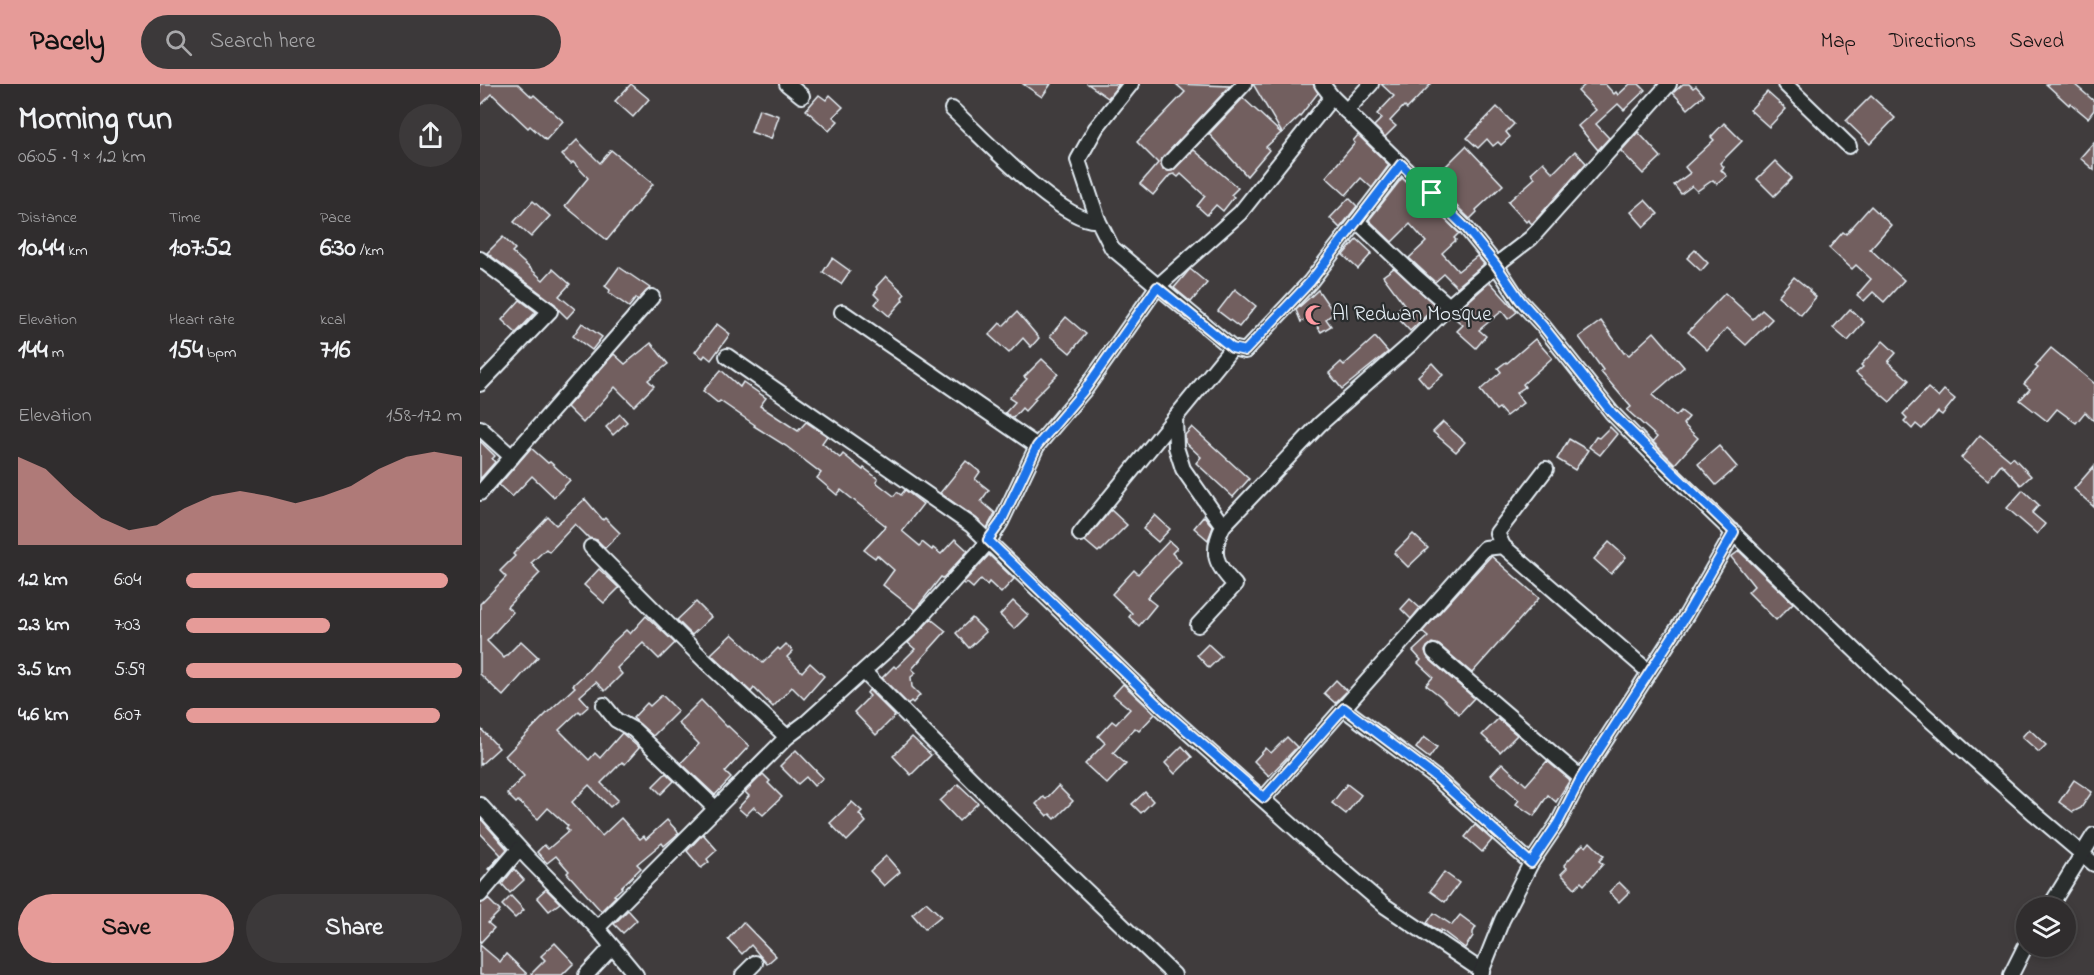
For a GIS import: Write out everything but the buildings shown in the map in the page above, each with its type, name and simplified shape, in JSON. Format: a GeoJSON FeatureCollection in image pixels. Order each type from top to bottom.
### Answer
{"type":"FeatureCollection","features":[{"type":"Feature","properties":{"kind":"street"},"geometry":{"type":"LineString","coordinates":[[787,84],[802,96]]}},
{"type":"Feature","properties":{"kind":"street"},"geometry":{"type":"LineString","coordinates":[[1131,84],[1096,128],[1078,160],[1098,220],[1112,248],[1232,348],[1245,351],[1310,282],[1401,164]]}},
{"type":"Feature","properties":{"kind":"street"},"geometry":{"type":"LineString","coordinates":[[1169,163],[1244,84]]}},
{"type":"Feature","properties":{"kind":"street"},"geometry":{"type":"LineString","coordinates":[[1322,84],[1332,97],[1467,229],[1520,300],[1612,413],[1888,682],[2094,864]]}},
{"type":"Feature","properties":{"kind":"street"},"geometry":{"type":"LineString","coordinates":[[1346,111],[1371,84]]}},
{"type":"Feature","properties":{"kind":"street"},"geometry":{"type":"LineString","coordinates":[[1198,625],[1235,585],[1220,569],[1215,552],[1216,540],[1223,526],[1320,424],[1412,343],[1449,306],[1531,238],[1669,84]]}},
{"type":"Feature","properties":{"kind":"street"},"geometry":{"type":"LineString","coordinates":[[1785,84],[1849,146]]}},
{"type":"Feature","properties":{"kind":"street"},"geometry":{"type":"LineString","coordinates":[[597,928],[787,736],[807,722],[910,629],[1001,522],[1037,446],[1086,388],[1157,287],[1240,213],[1332,97]]}},
{"type":"Feature","properties":{"kind":"street"},"geometry":{"type":"LineString","coordinates":[[952,109],[1057,205],[1090,221],[1098,220]]}},
{"type":"Feature","properties":{"kind":"street"},"geometry":{"type":"LineString","coordinates":[[1357,221],[1449,306]]}},
{"type":"Feature","properties":{"kind":"street"},"geometry":{"type":"LineString","coordinates":[[480,259],[550,311],[480,384]]}},
{"type":"Feature","properties":{"kind":"street"},"geometry":{"type":"LineString","coordinates":[[480,494],[652,297]]}},
{"type":"Feature","properties":{"kind":"street"},"geometry":{"type":"LineString","coordinates":[[842,312],[1037,446]]}},
{"type":"Feature","properties":{"kind":"street"},"geometry":{"type":"LineString","coordinates":[[1080,534],[1232,348]]}},
{"type":"Feature","properties":{"kind":"street"},"geometry":{"type":"LineString","coordinates":[[728,356],[971,525],[1162,709],[1385,906],[1481,973],[1502,920],[1531,863],[1558,823],[1581,778],[1687,614],[1734,532]]}},
{"type":"Feature","properties":{"kind":"street"},"geometry":{"type":"LineString","coordinates":[[1175,418],[1176,447],[1183,469],[1223,526]]}},
{"type":"Feature","properties":{"kind":"street"},"geometry":{"type":"LineString","coordinates":[[480,428],[512,457]]}},
{"type":"Feature","properties":{"kind":"street"},"geometry":{"type":"LineString","coordinates":[[1546,469],[1497,533],[1503,546],[1649,672]]}},
{"type":"Feature","properties":{"kind":"street"},"geometry":{"type":"LineString","coordinates":[[1264,798],[1485,548],[1503,546]]}},
{"type":"Feature","properties":{"kind":"street"},"geometry":{"type":"LineString","coordinates":[[591,547],[706,662],[787,736]]}},
{"type":"Feature","properties":{"kind":"street"},"geometry":{"type":"LineString","coordinates":[[1434,652],[1581,778]]}},
{"type":"Feature","properties":{"kind":"street"},"geometry":{"type":"LineString","coordinates":[[864,672],[1006,814],[1174,975]]}},
{"type":"Feature","properties":{"kind":"street"},"geometry":{"type":"LineString","coordinates":[[604,705],[616,720],[634,730],[716,808]]}},
{"type":"Feature","properties":{"kind":"street"},"geometry":{"type":"LineString","coordinates":[[1344,708],[1437,778],[1531,863]]}},
{"type":"Feature","properties":{"kind":"street"},"geometry":{"type":"LineString","coordinates":[[480,805],[519,849],[597,928],[636,975]]}},
{"type":"Feature","properties":{"kind":"street"},"geometry":{"type":"LineString","coordinates":[[2056,897],[2094,835]]}},
{"type":"Feature","properties":{"kind":"street"},"geometry":{"type":"LineString","coordinates":[[480,895],[519,849]]}},
{"type":"Feature","properties":{"kind":"street"},"geometry":{"type":"LineString","coordinates":[[586,975],[612,947]]}},
{"type":"Feature","properties":{"kind":"street"},"geometry":{"type":"LineString","coordinates":[[2011,975],[2020,957]]}},
{"type":"Feature","properties":{"kind":"street"},"geometry":{"type":"LineString","coordinates":[[743,975],[756,963]]}},
{"type":"Feature","properties":{"kind":"place","name":"Al Redwan Mosque"},"geometry":{"type":"Point","coordinates":[1315,315]}},
{"type":"Feature","properties":{"kind":"route"},"geometry":{"type":"LineString","coordinates":[[1401,164],[1432,193],[1467,229],[1520,300],[1612,413],[1734,532],[1687,614],[1614,725],[1581,778],[1558,823],[1531,863],[1437,778],[1344,708],[1264,798],[1162,709],[988,540],[1001,522],[1037,446],[1086,388],[1157,287],[1232,348],[1245,351],[1310,282],[1401,164]]}}]}
